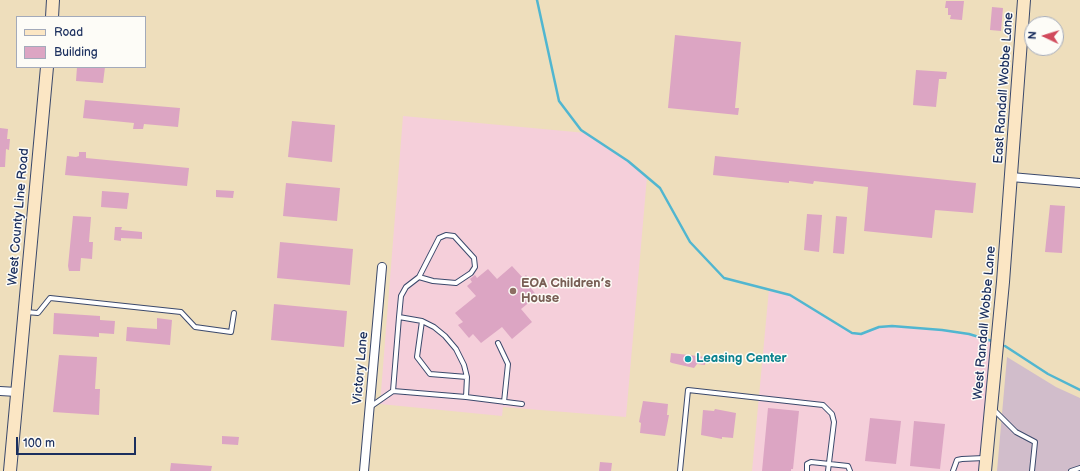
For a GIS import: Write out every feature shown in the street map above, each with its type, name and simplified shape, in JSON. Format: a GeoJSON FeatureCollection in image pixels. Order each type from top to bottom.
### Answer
{"type":"FeatureCollection","features":[{"type":"Feature","properties":{"kind":"street"},"geometry":{"type":"LineString","coordinates":[[52,16],[53,0]]}},
{"type":"Feature","properties":{"kind":"street","name":"East Randall Wobbe Lane"},"geometry":{"type":"LineString","coordinates":[[1011,177],[1024,0]]}},
{"type":"Feature","properties":{"kind":"street","name":"West County Line Road"},"geometry":{"type":"LineString","coordinates":[[10,471],[47,68]]}},
{"type":"Feature","properties":{"kind":"street"},"geometry":{"type":"LineString","coordinates":[[1011,177],[1080,183]]}},
{"type":"Feature","properties":{"kind":"street","name":"West Randall Wobbe Lane"},"geometry":{"type":"LineString","coordinates":[[985,471],[1011,177]]}},
{"type":"Feature","properties":{"kind":"street","name":"Victory Lane"},"geometry":{"type":"LineString","coordinates":[[364,471],[382,267]]}},
{"type":"Feature","properties":{"kind":"street"},"geometry":{"type":"LineString","coordinates":[[0,391],[17,392]]}},
{"type":"Feature","properties":{"kind":"lane"},"geometry":{"type":"LineString","coordinates":[[393,391],[401,296],[406,288],[419,277],[439,238],[446,235],[454,236],[474,258],[475,267],[471,273],[456,283],[433,281],[419,277]]}},
{"type":"Feature","properties":{"kind":"lane"},"geometry":{"type":"LineString","coordinates":[[24,312],[38,312],[50,298],[180,312],[195,327],[231,332],[234,313]]}},
{"type":"Feature","properties":{"kind":"lane"},"geometry":{"type":"LineString","coordinates":[[399,317],[422,321],[434,327],[456,349],[464,365],[467,377],[466,397]]}},
{"type":"Feature","properties":{"kind":"lane"},"geometry":{"type":"LineString","coordinates":[[422,321],[417,357],[430,374],[467,377]]}},
{"type":"Feature","properties":{"kind":"lane"},"geometry":{"type":"LineString","coordinates":[[498,343],[508,364],[504,402]]}},
{"type":"Feature","properties":{"kind":"lane"},"geometry":{"type":"LineString","coordinates":[[680,471],[688,390],[823,405],[832,414],[834,422],[828,471]]}},
{"type":"Feature","properties":{"kind":"lane"},"geometry":{"type":"LineString","coordinates":[[369,408],[393,391],[466,397],[522,404]]}},
{"type":"Feature","properties":{"kind":"lane"},"geometry":{"type":"LineString","coordinates":[[991,407],[1016,432],[1035,442],[1032,471]]}},
{"type":"Feature","properties":{"kind":"lane"},"geometry":{"type":"LineString","coordinates":[[953,471],[957,460],[987,458]]}},
{"type":"Feature","properties":{"kind":"lane"},"geometry":{"type":"LineString","coordinates":[[806,471],[807,464],[811,462],[848,466],[850,471]]}},
{"type":"Feature","properties":{"kind":"lane"},"geometry":{"type":"LineString","coordinates":[[1071,471],[1080,468]]}},
{"type":"Feature","properties":{"kind":"shaded area","name":"EOA Children’s House"},"geometry":{"type":"Polygon","coordinates":[[[403,116],[586,133],[628,161],[647,177],[626,417],[503,407],[502,416],[380,404],[403,116]]]}},
{"type":"Feature","properties":{"kind":"shaded area"},"geometry":{"type":"Polygon","coordinates":[[[769,289],[790,295],[852,333],[861,334],[879,327],[892,326],[969,334],[992,341],[985,471],[752,471],[769,289]]]}},
{"type":"Feature","properties":{"kind":"shaded area"},"geometry":{"type":"Polygon","coordinates":[[[1007,357],[1056,387],[1080,398],[1080,471],[997,471],[1007,357]]]}},
{"type":"Feature","properties":{"kind":"building"},"geometry":{"type":"Polygon","coordinates":[[[946,1],[964,1],[962,20],[950,19],[951,15],[948,15],[948,8],[945,8],[946,1]]]}},
{"type":"Feature","properties":{"kind":"building"},"geometry":{"type":"Polygon","coordinates":[[[992,7],[1003,8],[1001,31],[990,30],[992,7]]]}},
{"type":"Feature","properties":{"kind":"building"},"geometry":{"type":"Polygon","coordinates":[[[675,35],[741,42],[735,108],[739,108],[738,115],[668,108],[675,35]]]}},
{"type":"Feature","properties":{"kind":"building"},"geometry":{"type":"Polygon","coordinates":[[[77,68],[105,68],[103,83],[76,81],[77,68]]]}},
{"type":"Feature","properties":{"kind":"building"},"geometry":{"type":"Polygon","coordinates":[[[916,70],[947,72],[946,79],[939,79],[936,107],[913,105],[916,70]]]}},
{"type":"Feature","properties":{"kind":"building"},"geometry":{"type":"Polygon","coordinates":[[[85,100],[180,108],[178,127],[144,124],[143,129],[133,129],[134,123],[83,118],[85,100]]]}},
{"type":"Feature","properties":{"kind":"building"},"geometry":{"type":"Polygon","coordinates":[[[292,121],[335,125],[332,162],[288,157],[292,121]]]}},
{"type":"Feature","properties":{"kind":"building"},"geometry":{"type":"Polygon","coordinates":[[[0,128],[8,129],[7,139],[10,139],[9,150],[6,149],[5,167],[0,167],[0,128]]]}},
{"type":"Feature","properties":{"kind":"building"},"geometry":{"type":"Polygon","coordinates":[[[79,152],[86,152],[86,158],[189,168],[187,186],[65,175],[67,156],[79,156],[79,152]]]}},
{"type":"Feature","properties":{"kind":"building"},"geometry":{"type":"Polygon","coordinates":[[[715,156],[976,183],[973,213],[935,210],[932,238],[864,231],[868,187],[814,181],[813,184],[789,181],[789,183],[713,175],[715,156]]]}},
{"type":"Feature","properties":{"kind":"building"},"geometry":{"type":"Polygon","coordinates":[[[286,183],[340,188],[337,221],[283,216],[286,183]]]}},
{"type":"Feature","properties":{"kind":"building"},"geometry":{"type":"Polygon","coordinates":[[[216,190],[234,191],[233,198],[216,197],[216,190]]]}},
{"type":"Feature","properties":{"kind":"building"},"geometry":{"type":"Polygon","coordinates":[[[102,191],[129,193],[127,209],[101,207],[102,191]]]}},
{"type":"Feature","properties":{"kind":"building"},"geometry":{"type":"Polygon","coordinates":[[[1050,205],[1065,206],[1062,253],[1045,252],[1050,205]]]}},
{"type":"Feature","properties":{"kind":"building"},"geometry":{"type":"Polygon","coordinates":[[[807,214],[822,215],[819,252],[804,250],[807,214]]]}},
{"type":"Feature","properties":{"kind":"building"},"geometry":{"type":"Polygon","coordinates":[[[73,216],[91,217],[89,242],[93,242],[92,259],[81,258],[80,271],[69,271],[68,266],[73,216]]]}},
{"type":"Feature","properties":{"kind":"building"},"geometry":{"type":"Polygon","coordinates":[[[836,216],[847,217],[844,254],[833,253],[836,216]]]}},
{"type":"Feature","properties":{"kind":"building"},"geometry":{"type":"Polygon","coordinates":[[[115,227],[122,227],[121,230],[142,232],[142,239],[121,238],[121,241],[114,240],[115,227]]]}},
{"type":"Feature","properties":{"kind":"building"},"geometry":{"type":"Polygon","coordinates":[[[280,242],[353,249],[350,285],[277,278],[280,242]]]}},
{"type":"Feature","properties":{"kind":"building"},"geometry":{"type":"Polygon","coordinates":[[[512,266],[523,278],[526,275],[530,281],[527,283],[537,296],[521,309],[532,322],[512,339],[502,327],[481,343],[473,334],[469,338],[458,325],[463,322],[455,313],[476,296],[467,286],[472,282],[470,279],[475,275],[477,278],[488,269],[497,279],[512,266]]]}},
{"type":"Feature","properties":{"kind":"building"},"geometry":{"type":"Polygon","coordinates":[[[274,304],[347,311],[344,347],[271,340],[274,304]]]}},
{"type":"Feature","properties":{"kind":"building"},"geometry":{"type":"Polygon","coordinates":[[[54,313],[100,316],[100,320],[115,321],[114,334],[99,333],[99,337],[53,334],[54,313]]]}},
{"type":"Feature","properties":{"kind":"building"},"geometry":{"type":"Polygon","coordinates":[[[157,318],[172,320],[170,345],[126,341],[127,327],[157,329],[157,318]]]}},
{"type":"Feature","properties":{"kind":"building","name":"Leasing Center"},"geometry":{"type":"Polygon","coordinates":[[[671,353],[706,357],[705,365],[697,364],[694,368],[672,363],[670,362],[671,353]]]}},
{"type":"Feature","properties":{"kind":"building"},"geometry":{"type":"Polygon","coordinates":[[[59,355],[97,357],[95,389],[100,389],[99,415],[53,412],[59,355]]]}},
{"type":"Feature","properties":{"kind":"building"},"geometry":{"type":"Polygon","coordinates":[[[643,401],[668,404],[667,415],[669,415],[665,436],[640,433],[641,423],[639,422],[643,401]]]}},
{"type":"Feature","properties":{"kind":"building"},"geometry":{"type":"Polygon","coordinates":[[[768,408],[799,411],[793,469],[791,469],[791,471],[762,471],[768,408]]]}},
{"type":"Feature","properties":{"kind":"building"},"geometry":{"type":"Polygon","coordinates":[[[715,409],[736,413],[733,438],[722,437],[722,439],[701,435],[703,410],[714,411],[715,409]]]}},
{"type":"Feature","properties":{"kind":"building"},"geometry":{"type":"Polygon","coordinates":[[[870,418],[901,421],[896,464],[865,461],[870,418]]]}},
{"type":"Feature","properties":{"kind":"building"},"geometry":{"type":"Polygon","coordinates":[[[914,421],[945,424],[940,469],[910,466],[914,421]]]}},
{"type":"Feature","properties":{"kind":"building"},"geometry":{"type":"Polygon","coordinates":[[[222,436],[239,437],[238,445],[222,444],[222,436]]]}},
{"type":"Feature","properties":{"kind":"building"},"geometry":{"type":"Polygon","coordinates":[[[600,462],[612,463],[611,471],[599,471],[600,462]]]}},
{"type":"Feature","properties":{"kind":"building"},"geometry":{"type":"Polygon","coordinates":[[[171,463],[212,466],[211,471],[170,471],[171,463]]]}},
{"type":"Feature","properties":{"kind":"waterway"},"geometry":{"type":"LineString","coordinates":[[537,0],[559,101],[581,130],[628,161],[660,188],[690,242],[724,278],[790,295],[852,333],[861,334],[879,327],[892,326],[969,334],[992,341]]}},
{"type":"Feature","properties":{"kind":"waterway"},"geometry":{"type":"LineString","coordinates":[[1005,346],[1048,374],[1080,390]]}},
{"type":"Feature","properties":{"kind":"place","name":"EOA Children’s House"},"geometry":{"type":"Point","coordinates":[513,291]}},
{"type":"Feature","properties":{"kind":"place","name":"Leasing Center"},"geometry":{"type":"Point","coordinates":[688,359]}}]}
